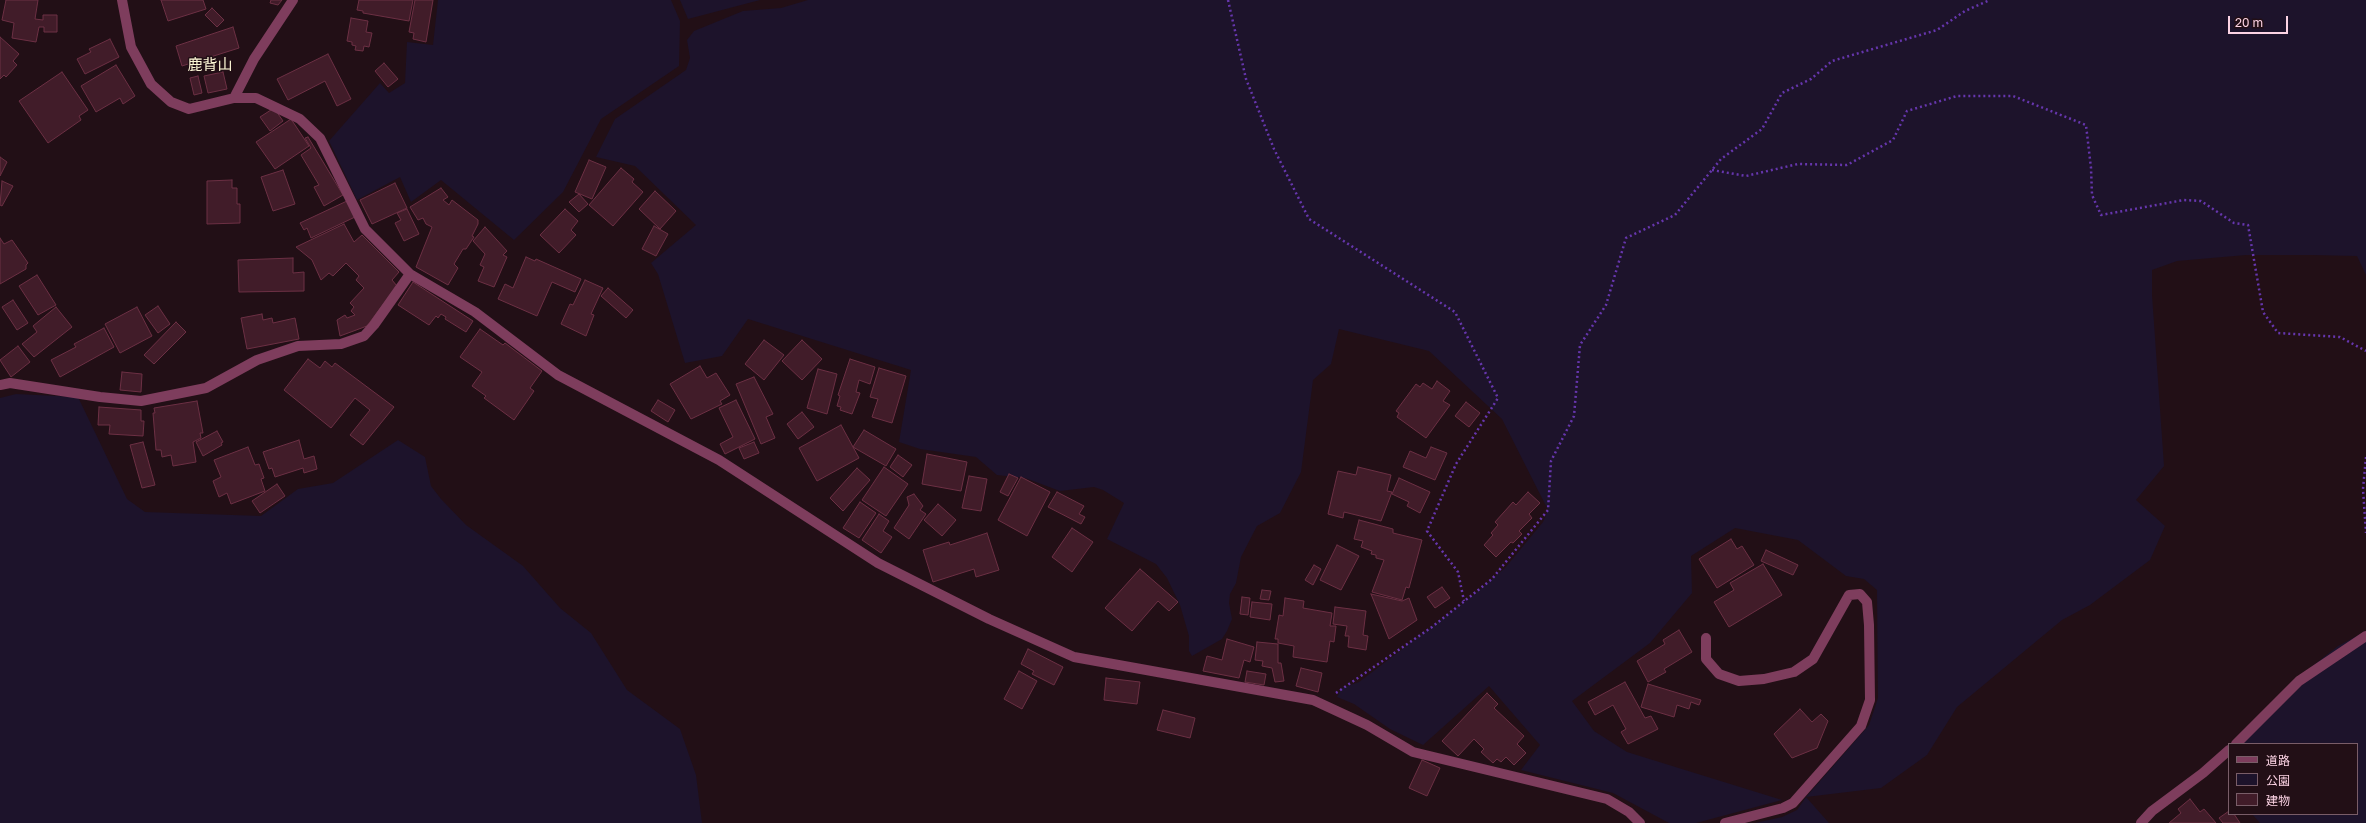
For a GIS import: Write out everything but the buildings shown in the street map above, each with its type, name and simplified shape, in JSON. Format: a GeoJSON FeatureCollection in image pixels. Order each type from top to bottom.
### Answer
{"type":"FeatureCollection","features":[{"type":"Feature","properties":{"kind":"street"},"geometry":{"type":"LineString","coordinates":[[122,0],[131,47],[151,84],[171,102],[189,109],[234,98],[256,98],[278,106],[300,120],[320,138],[365,229],[410,274],[475,312],[558,375],[719,460],[878,563],[989,619],[1074,657],[1131,668],[1223,682],[1313,700],[1413,752],[1607,799],[1629,812],[1640,823]]}},
{"type":"Feature","properties":{"kind":"street"},"geometry":{"type":"LineString","coordinates":[[234,98],[254,59],[293,0]]}},
{"type":"Feature","properties":{"kind":"street"},"geometry":{"type":"LineString","coordinates":[[0,386],[10,383],[100,397],[141,401],[206,388],[257,360],[298,346],[341,344],[364,336],[374,325],[410,274]]}},
{"type":"Feature","properties":{"kind":"street"},"geometry":{"type":"LineString","coordinates":[[1706,638],[1706,659],[1719,674],[1739,681],[1764,679],[1794,672],[1813,658],[1849,595],[1860,594],[1867,602],[1869,625],[1870,700],[1861,726],[1793,803],[1784,808],[1725,823]]}},
{"type":"Feature","properties":{"kind":"street"},"geometry":{"type":"LineString","coordinates":[[2237,743],[2299,681],[2366,636]]}},
{"type":"Feature","properties":{"kind":"street"},"geometry":{"type":"LineString","coordinates":[[2141,823],[2152,811],[2203,773],[2228,751]]}},
{"type":"Feature","properties":{"kind":"path"},"geometry":{"type":"LineString","coordinates":[[1228,0],[1246,78],[1274,149],[1309,220],[1455,312],[1498,398],[1456,464],[1427,531],[1458,572],[1464,601]]}},
{"type":"Feature","properties":{"kind":"path"},"geometry":{"type":"LineString","coordinates":[[1323,704],[1342,688],[1432,627],[1492,579],[1548,510],[1551,461],[1574,416],[1580,345],[1606,305],[1626,238],[1675,215],[1721,159],[1762,129],[1782,93],[1811,79],[1832,61],[1937,30],[1965,11],[1990,0]]}},
{"type":"Feature","properties":{"kind":"path"},"geometry":{"type":"LineString","coordinates":[[1712,170],[1746,176],[1798,164],[1847,165],[1893,140],[1907,111],[1958,96],[2012,96],[2086,125],[2091,168],[2092,195],[2101,215],[2184,200],[2201,201],[2234,223],[2248,225],[2262,312],[2278,333],[2340,337],[2366,351]]}},
{"type":"Feature","properties":{"kind":"path"},"geometry":{"type":"LineString","coordinates":[[2366,457],[2363,489],[2366,533]]}},
{"type":"Feature","properties":{"kind":"green space"},"geometry":{"type":"Polygon","coordinates":[[[438,0],[671,0],[680,21],[679,66],[601,119],[563,192],[514,240],[441,180],[411,202],[400,177],[357,200],[329,141],[380,83],[389,93],[405,83],[407,42],[433,45],[438,0]]]}},
{"type":"Feature","properties":{"kind":"green space"},"geometry":{"type":"Polygon","coordinates":[[[680,0],[760,0],[688,19],[680,0]]]}},
{"type":"Feature","properties":{"kind":"green space"},"geometry":{"type":"Polygon","coordinates":[[[808,0],[2366,0],[2366,275],[2357,256],[2246,255],[2177,261],[2152,270],[2152,295],[2164,466],[2136,500],[2165,526],[2150,560],[2090,605],[2062,620],[1957,707],[1927,755],[1881,788],[1806,797],[1869,725],[1878,698],[1877,590],[1864,579],[1846,576],[1798,540],[1735,528],[1691,556],[1692,593],[1650,643],[1572,701],[1594,731],[1627,752],[1782,800],[1696,823],[1669,823],[1613,793],[1521,770],[1540,745],[1489,686],[1423,745],[1390,729],[1354,704],[1337,697],[1342,688],[1359,682],[1472,596],[1505,568],[1543,522],[1548,510],[1502,419],[1429,351],[1339,329],[1331,364],[1313,380],[1301,472],[1280,513],[1257,526],[1241,557],[1236,583],[1230,594],[1229,603],[1232,619],[1227,631],[1222,639],[1192,656],[1189,651],[1189,636],[1180,605],[1167,578],[1156,564],[1107,539],[1124,503],[1103,490],[1094,487],[1060,491],[1025,478],[997,475],[976,457],[920,449],[899,442],[911,370],[748,319],[722,356],[685,363],[658,274],[651,263],[696,225],[635,166],[596,157],[615,119],[686,70],[690,58],[687,40],[694,31],[743,11],[781,8],[808,0]]]}},
{"type":"Feature","properties":{"kind":"green space"},"geometry":{"type":"Polygon","coordinates":[[[16,394],[78,397],[127,499],[145,512],[261,516],[298,489],[333,483],[398,440],[425,457],[431,486],[441,499],[466,525],[523,566],[560,608],[591,633],[627,690],[680,729],[696,775],[702,823],[0,823],[0,398],[16,394]]]}},
{"type":"Feature","properties":{"kind":"green space"},"geometry":{"type":"Polygon","coordinates":[[[2366,631],[2366,823],[2260,823],[2253,815],[2358,815],[2358,743],[2243,743],[2305,682],[2301,675],[2338,646],[2366,631]]]}},
{"type":"Feature","properties":{"kind":"green space"},"geometry":{"type":"Polygon","coordinates":[[[1806,797],[1829,823],[1755,823],[1782,817],[1797,810],[1806,797]]]}},
{"type":"Feature","properties":{"kind":"district","name":"鹿背山"},"geometry":{"type":"Point","coordinates":[210,65]}}]}
